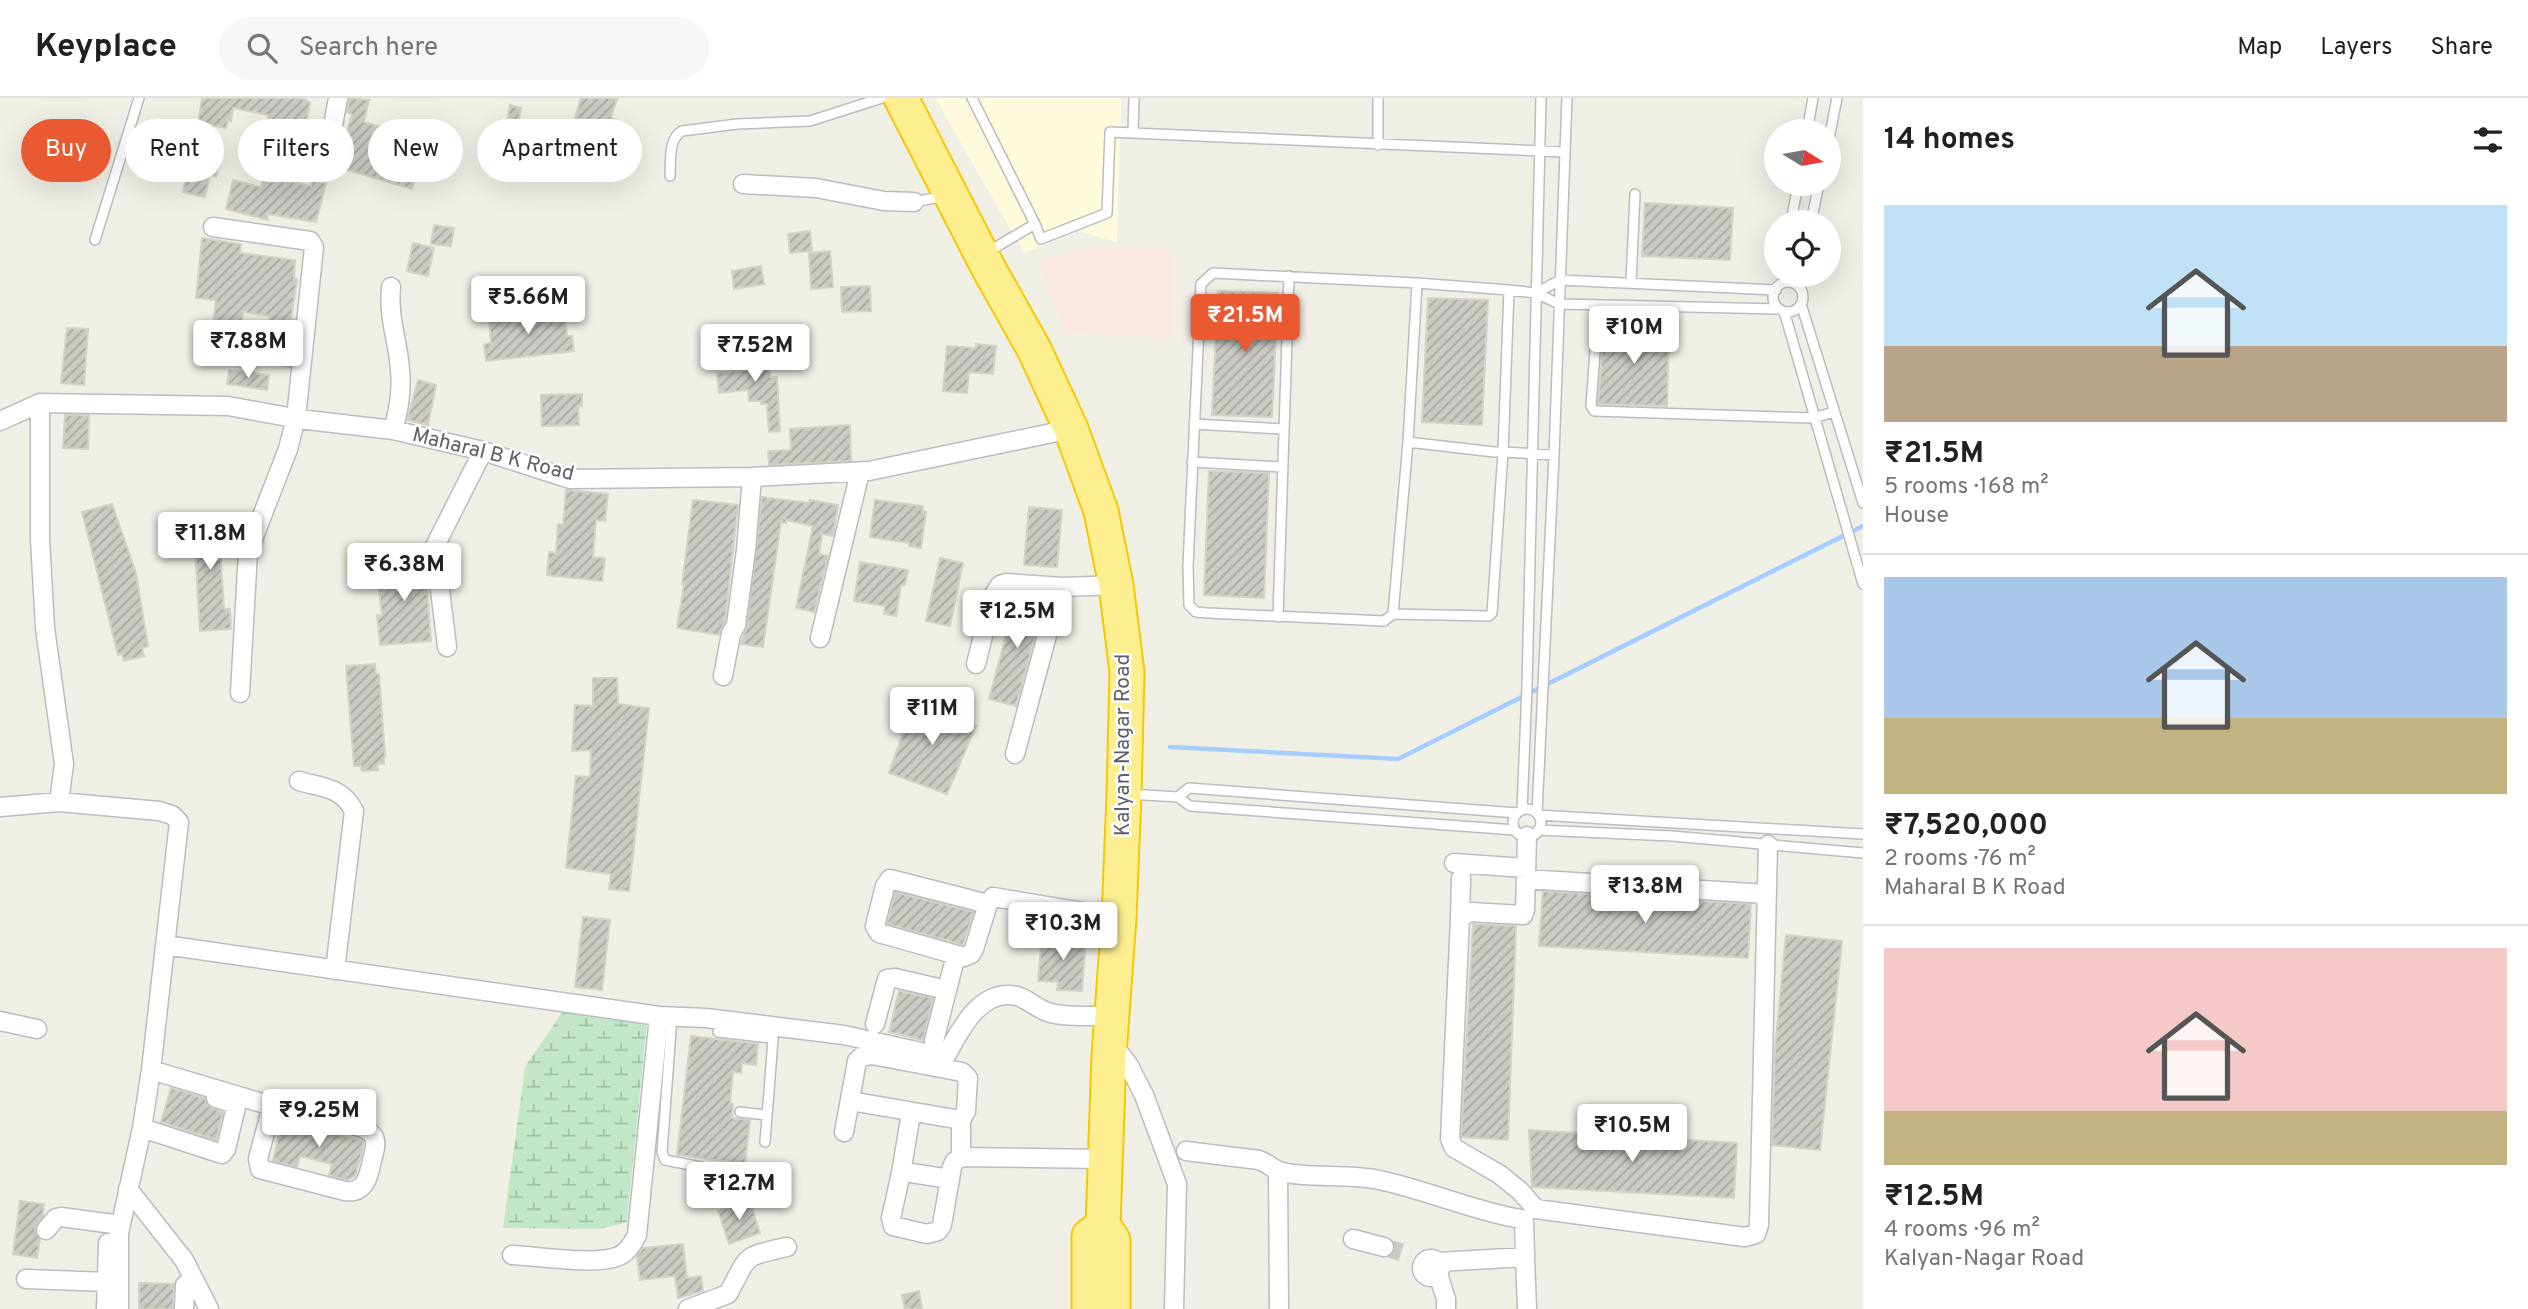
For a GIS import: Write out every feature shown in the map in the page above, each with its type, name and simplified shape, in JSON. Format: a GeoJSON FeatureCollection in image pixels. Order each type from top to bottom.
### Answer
{"type":"FeatureCollection","features":[{"type":"Feature","properties":{"kind":"highway","name":"Kalyan-Nagar Road"},"geometry":{"type":"LineString","coordinates":[[901,98],[982,256],[1034,349],[1071,429],[1101,510],[1116,585],[1126,672],[1124,794],[1102,1225],[1089,1236],[1089,1309]]}},
{"type":"Feature","properties":{"kind":"highway"},"geometry":{"type":"LineString","coordinates":[[1102,1225],[1113,1240],[1113,1309]]}},
{"type":"Feature","properties":{"kind":"street"},"geometry":{"type":"LineString","coordinates":[[334,119],[338,98]]}},
{"type":"Feature","properties":{"kind":"street"},"geometry":{"type":"LineString","coordinates":[[743,184],[816,188],[884,201],[914,202]]}},
{"type":"Feature","properties":{"kind":"street"},"geometry":{"type":"LineString","coordinates":[[213,227],[313,244],[296,418],[288,449],[248,552],[240,693]]}},
{"type":"Feature","properties":{"kind":"street"},"geometry":{"type":"LineString","coordinates":[[391,287],[389,308],[400,369],[399,409],[393,430]]}},
{"type":"Feature","properties":{"kind":"street"},"geometry":{"type":"LineString","coordinates":[[40,403],[40,539],[45,615],[54,706],[64,764],[59,802]]}},
{"type":"Feature","properties":{"kind":"street","name":"Maharal B K Road"},"geometry":{"type":"LineString","coordinates":[[0,421],[40,403],[228,406],[393,430],[483,452],[570,479],[752,477],[860,472],[1071,429]]}},
{"type":"Feature","properties":{"kind":"street"},"geometry":{"type":"LineString","coordinates":[[447,647],[436,544],[483,452]]}},
{"type":"Feature","properties":{"kind":"street"},"geometry":{"type":"LineString","coordinates":[[820,638],[860,472]]}},
{"type":"Feature","properties":{"kind":"street"},"geometry":{"type":"LineString","coordinates":[[723,676],[731,634],[736,625],[752,477]]}},
{"type":"Feature","properties":{"kind":"street"},"geometry":{"type":"LineString","coordinates":[[976,664],[993,596],[1000,585],[1116,585]]}},
{"type":"Feature","properties":{"kind":"street"},"geometry":{"type":"LineString","coordinates":[[1015,754],[1062,586]]}},
{"type":"Feature","properties":{"kind":"street"},"geometry":{"type":"LineString","coordinates":[[299,781],[341,792],[354,811],[335,970]]}},
{"type":"Feature","properties":{"kind":"street"},"geometry":{"type":"LineString","coordinates":[[0,807],[59,802],[159,811],[172,815],[179,822],[150,1076],[121,1225],[119,1309]]}},
{"type":"Feature","properties":{"kind":"street"},"geometry":{"type":"LineString","coordinates":[[1460,918],[1470,912],[1523,915],[1527,832]]}},
{"type":"Feature","properties":{"kind":"street"},"geometry":{"type":"LineString","coordinates":[[1767,894],[1525,873],[1457,871],[1460,918],[1450,1139],[1454,1148],[1499,1174],[1536,1209],[1745,1237],[1756,1234],[1759,1225],[1767,894],[1768,845]]}},
{"type":"Feature","properties":{"kind":"street"},"geometry":{"type":"LineString","coordinates":[[988,904],[894,879],[887,881],[875,926],[876,930],[964,957],[971,954],[988,904],[993,897],[1119,919]]}},
{"type":"Feature","properties":{"kind":"street"},"geometry":{"type":"LineString","coordinates":[[165,945],[666,1017],[706,1018],[773,1032],[844,1035],[939,1056],[947,1054],[960,1030],[985,1001],[999,995],[1019,996],[1036,1008],[1111,1029],[1143,1095],[1177,1184],[1174,1309]]}},
{"type":"Feature","properties":{"kind":"street"},"geometry":{"type":"LineString","coordinates":[[934,1041],[956,956]]}},
{"type":"Feature","properties":{"kind":"street"},"geometry":{"type":"LineString","coordinates":[[875,1024],[887,979],[895,978],[947,990]]}},
{"type":"Feature","properties":{"kind":"street"},"geometry":{"type":"LineString","coordinates":[[512,1255],[605,1261],[622,1255],[631,1246],[637,1235],[666,1017]]}},
{"type":"Feature","properties":{"kind":"street"},"geometry":{"type":"LineString","coordinates":[[0,1021],[37,1030]]}},
{"type":"Feature","properties":{"kind":"street"},"geometry":{"type":"LineString","coordinates":[[844,1132],[858,1061],[864,1055],[966,1074],[968,1078],[966,1111],[961,1120],[961,1157]]}},
{"type":"Feature","properties":{"kind":"street"},"geometry":{"type":"LineString","coordinates":[[150,1076],[359,1127],[368,1131],[376,1145],[368,1178],[363,1185],[357,1191],[345,1191],[260,1169],[258,1159],[272,1106]]}},
{"type":"Feature","properties":{"kind":"street"},"geometry":{"type":"LineString","coordinates":[[142,1128],[222,1154],[226,1149],[236,1113],[233,1103],[150,1076]]}},
{"type":"Feature","properties":{"kind":"street"},"geometry":{"type":"LineString","coordinates":[[850,1101],[961,1120]]}},
{"type":"Feature","properties":{"kind":"street"},"geometry":{"type":"LineString","coordinates":[[911,1113],[891,1222],[898,1228],[927,1234],[938,1231],[942,1226],[955,1161],[961,1157],[1104,1160]]}},
{"type":"Feature","properties":{"kind":"street"},"geometry":{"type":"LineString","coordinates":[[1185,1151],[1259,1160],[1278,1171],[1348,1175],[1381,1180],[1521,1219],[1524,1221],[1527,1309]]}},
{"type":"Feature","properties":{"kind":"street"},"geometry":{"type":"LineString","coordinates":[[901,1174],[905,1171],[950,1180]]}},
{"type":"Feature","properties":{"kind":"street"},"geometry":{"type":"LineString","coordinates":[[1278,1171],[1279,1309]]}},
{"type":"Feature","properties":{"kind":"street"},"geometry":{"type":"LineString","coordinates":[[128,1189],[184,1260],[209,1309]]}},
{"type":"Feature","properties":{"kind":"street"},"geometry":{"type":"LineString","coordinates":[[46,1230],[61,1217],[121,1225]]}},
{"type":"Feature","properties":{"kind":"street"},"geometry":{"type":"LineString","coordinates":[[106,1309],[108,1238],[113,1230],[121,1225]]}},
{"type":"Feature","properties":{"kind":"street"},"geometry":{"type":"LineString","coordinates":[[1353,1239],[1384,1247]]}},
{"type":"Feature","properties":{"kind":"street"},"geometry":{"type":"LineString","coordinates":[[688,1309],[728,1294],[745,1261],[754,1254],[787,1247]]}},
{"type":"Feature","properties":{"kind":"street"},"geometry":{"type":"LineString","coordinates":[[1446,1309],[1446,1299],[1428,1263],[1525,1257]]}},
{"type":"Feature","properties":{"kind":"street"},"geometry":{"type":"LineString","coordinates":[[26,1279],[107,1282]]}},
{"type":"Feature","properties":{"kind":"street"},"geometry":{"type":"LineString","coordinates":[[184,1284],[184,1309]]}},
{"type":"Feature","properties":{"kind":"lane"},"geometry":{"type":"LineString","coordinates":[[95,240],[138,98]]}},
{"type":"Feature","properties":{"kind":"lane"},"geometry":{"type":"LineString","coordinates":[[670,176],[673,141],[682,131],[737,124],[810,121],[882,98]]}},
{"type":"Feature","properties":{"kind":"lane"},"geometry":{"type":"LineString","coordinates":[[972,98],[1041,239],[1107,213],[1111,132],[1565,152]]}},
{"type":"Feature","properties":{"kind":"lane"},"geometry":{"type":"LineString","coordinates":[[1133,133],[1135,98]]}},
{"type":"Feature","properties":{"kind":"lane"},"geometry":{"type":"LineString","coordinates":[[1378,98],[1378,145]]}},
{"type":"Feature","properties":{"kind":"lane"},"geometry":{"type":"LineString","coordinates":[[1527,832],[1513,822],[1519,812],[1527,686],[1541,98]]}},
{"type":"Feature","properties":{"kind":"lane"},"geometry":{"type":"LineString","coordinates":[[1527,832],[1541,822],[1538,814],[1567,98]]}},
{"type":"Feature","properties":{"kind":"lane"},"geometry":{"type":"LineString","coordinates":[[1809,119],[1813,98]]}},
{"type":"Feature","properties":{"kind":"lane"},"geometry":{"type":"LineString","coordinates":[[1833,119],[1837,98]]}},
{"type":"Feature","properties":{"kind":"lane"},"geometry":{"type":"LineString","coordinates":[[1631,283],[1635,194]]}},
{"type":"Feature","properties":{"kind":"lane"},"geometry":{"type":"LineString","coordinates":[[914,202],[951,195]]}},
{"type":"Feature","properties":{"kind":"lane"},"geometry":{"type":"LineString","coordinates":[[982,256],[1035,224]]}},
{"type":"Feature","properties":{"kind":"lane"},"geometry":{"type":"LineString","coordinates":[[1417,283],[1408,442],[1392,614],[1384,621],[1196,612],[1189,605],[1192,462],[1201,284],[1213,272],[1417,283],[1509,290],[1536,293],[1559,304],[1794,311],[1801,304]]}},
{"type":"Feature","properties":{"kind":"lane"},"geometry":{"type":"LineString","coordinates":[[1278,617],[1289,276]]}},
{"type":"Feature","properties":{"kind":"lane"},"geometry":{"type":"LineString","coordinates":[[1536,293],[1560,279],[1631,283],[1764,283]]}},
{"type":"Feature","properties":{"kind":"lane"},"geometry":{"type":"LineString","coordinates":[[1779,287],[1774,301],[1782,310],[1863,584]]}},
{"type":"Feature","properties":{"kind":"lane"},"geometry":{"type":"LineString","coordinates":[[1799,287],[1803,294],[1801,304],[1863,503]]}},
{"type":"Feature","properties":{"kind":"lane"},"geometry":{"type":"LineString","coordinates":[[1392,614],[1485,618],[1492,613],[1503,452],[1509,290]]}},
{"type":"Feature","properties":{"kind":"lane"},"geometry":{"type":"LineString","coordinates":[[1597,324],[1591,406],[1594,411],[1813,418],[1834,412]]}},
{"type":"Feature","properties":{"kind":"lane"},"geometry":{"type":"LineString","coordinates":[[1194,424],[1283,429]]}},
{"type":"Feature","properties":{"kind":"lane"},"geometry":{"type":"LineString","coordinates":[[1408,442],[1503,452],[1554,454]]}},
{"type":"Feature","properties":{"kind":"lane"},"geometry":{"type":"LineString","coordinates":[[1192,462],[1282,467]]}},
{"type":"Feature","properties":{"kind":"lane"},"geometry":{"type":"LineString","coordinates":[[1178,797],[1189,788],[1519,812],[1529,809],[1538,814],[1863,834]]}},
{"type":"Feature","properties":{"kind":"lane"},"geometry":{"type":"LineString","coordinates":[[1124,794],[1178,797],[1190,806],[1527,832],[1672,836],[1863,853]]}},
{"type":"Feature","properties":{"kind":"lane"},"geometry":{"type":"LineString","coordinates":[[666,1017],[662,1152],[665,1160],[701,1167]]}},
{"type":"Feature","properties":{"kind":"lane"},"geometry":{"type":"LineString","coordinates":[[718,1032],[773,1032],[765,1142]]}},
{"type":"Feature","properties":{"kind":"lane"},"geometry":{"type":"LineString","coordinates":[[740,1112],[767,1115]]}},
{"type":"Feature","properties":{"kind":"shaded area"},"geometry":{"type":"Polygon","coordinates":[[[935,98],[1121,98],[1117,242],[1078,231],[1024,253],[935,98]]]}},
{"type":"Feature","properties":{"kind":"shaded area"},"geometry":{"type":"Polygon","coordinates":[[[1089,248],[1171,249],[1171,338],[1066,332],[1038,260],[1089,248]]]}},
{"type":"Feature","properties":{"kind":"green space"},"geometry":{"type":"Polygon","coordinates":[[[567,1005],[647,1021],[627,1222],[600,1229],[503,1228],[525,1067],[567,1005]]]}},
{"type":"Feature","properties":{"kind":"building"},"geometry":{"type":"Polygon","coordinates":[[[202,98],[301,98],[310,102],[307,119],[267,119],[268,115],[233,108],[231,121],[228,120],[226,128],[224,119],[199,119],[202,98]]]}},
{"type":"Feature","properties":{"kind":"building"},"geometry":{"type":"Polygon","coordinates":[[[349,98],[369,100],[364,122],[368,123],[368,176],[354,172],[354,119],[351,119],[352,114],[347,112],[349,98]]]}},
{"type":"Feature","properties":{"kind":"building"},"geometry":{"type":"Polygon","coordinates":[[[581,98],[617,98],[611,118],[614,119],[575,118],[581,98]]]}},
{"type":"Feature","properties":{"kind":"building"},"geometry":{"type":"Polygon","coordinates":[[[510,105],[521,108],[519,119],[507,119],[510,105]]]}},
{"type":"Feature","properties":{"kind":"building"},"geometry":{"type":"Polygon","coordinates":[[[233,180],[261,187],[262,182],[294,182],[311,186],[312,182],[326,183],[316,222],[267,214],[268,220],[226,209],[233,180]]]}},
{"type":"Feature","properties":{"kind":"building"},"geometry":{"type":"Polygon","coordinates":[[[185,182],[208,182],[205,197],[183,192],[185,182]]]}},
{"type":"Feature","properties":{"kind":"building"},"geometry":{"type":"Polygon","coordinates":[[[388,182],[414,182],[412,189],[388,182]]]}},
{"type":"Feature","properties":{"kind":"building"},"geometry":{"type":"Polygon","coordinates":[[[1645,203],[1733,208],[1730,260],[1642,256],[1645,203]]]}},
{"type":"Feature","properties":{"kind":"building"},"geometry":{"type":"Polygon","coordinates":[[[434,225],[454,228],[451,246],[431,244],[434,225]]]}},
{"type":"Feature","properties":{"kind":"building"},"geometry":{"type":"Polygon","coordinates":[[[810,231],[812,251],[790,253],[788,234],[810,231]]]}},
{"type":"Feature","properties":{"kind":"building"},"geometry":{"type":"Polygon","coordinates":[[[202,238],[241,244],[240,253],[295,260],[294,279],[297,279],[291,320],[295,320],[290,367],[263,363],[270,316],[243,312],[237,358],[209,354],[216,300],[196,298],[202,238]]]}},
{"type":"Feature","properties":{"kind":"building"},"geometry":{"type":"Polygon","coordinates":[[[413,243],[434,248],[428,276],[407,271],[413,243]]]}},
{"type":"Feature","properties":{"kind":"building"},"geometry":{"type":"Polygon","coordinates":[[[830,251],[833,287],[811,289],[809,253],[830,251]]]}},
{"type":"Feature","properties":{"kind":"building"},"geometry":{"type":"Polygon","coordinates":[[[761,266],[764,284],[734,289],[732,271],[761,266]]]}},
{"type":"Feature","properties":{"kind":"building"},"geometry":{"type":"Polygon","coordinates":[[[870,286],[871,311],[842,312],[841,287],[870,286]]]}},
{"type":"Feature","properties":{"kind":"building"},"geometry":{"type":"Polygon","coordinates":[[[1218,291],[1278,293],[1272,417],[1212,415],[1218,291]]]}},
{"type":"Feature","properties":{"kind":"building"},"geometry":{"type":"Polygon","coordinates":[[[1428,298],[1488,300],[1482,425],[1422,422],[1428,298]]]}},
{"type":"Feature","properties":{"kind":"building"},"geometry":{"type":"Polygon","coordinates":[[[564,309],[567,336],[572,336],[574,351],[486,361],[484,344],[491,343],[489,318],[512,315],[512,321],[540,318],[539,312],[564,309]]]}},
{"type":"Feature","properties":{"kind":"building"},"geometry":{"type":"Polygon","coordinates":[[[1604,325],[1669,327],[1667,406],[1598,404],[1604,325]]]}},
{"type":"Feature","properties":{"kind":"building"},"geometry":{"type":"Polygon","coordinates":[[[67,328],[88,329],[84,385],[61,383],[67,328]]]}},
{"type":"Feature","properties":{"kind":"building"},"geometry":{"type":"Polygon","coordinates":[[[976,344],[996,346],[993,374],[969,372],[967,393],[943,391],[947,346],[976,348],[976,344]]]}},
{"type":"Feature","properties":{"kind":"building"},"geometry":{"type":"Polygon","coordinates":[[[768,350],[770,377],[777,377],[780,431],[769,432],[767,404],[749,401],[748,390],[719,393],[717,373],[745,370],[744,351],[768,350]]]}},
{"type":"Feature","properties":{"kind":"building"},"geometry":{"type":"Polygon","coordinates":[[[229,370],[269,375],[267,390],[227,384],[229,370]]]}},
{"type":"Feature","properties":{"kind":"building"},"geometry":{"type":"Polygon","coordinates":[[[418,380],[436,385],[428,425],[407,420],[418,380]]]}},
{"type":"Feature","properties":{"kind":"building"},"geometry":{"type":"Polygon","coordinates":[[[582,394],[582,406],[578,406],[579,425],[542,426],[541,395],[582,394]]]}},
{"type":"Feature","properties":{"kind":"building"},"geometry":{"type":"Polygon","coordinates":[[[65,415],[89,415],[88,449],[63,448],[65,415]]]}},
{"type":"Feature","properties":{"kind":"building"},"geometry":{"type":"Polygon","coordinates":[[[850,425],[851,461],[769,465],[768,451],[791,450],[790,429],[850,425]]]}},
{"type":"Feature","properties":{"kind":"building"},"geometry":{"type":"Polygon","coordinates":[[[1209,471],[1269,473],[1264,598],[1204,595],[1209,471]]]}},
{"type":"Feature","properties":{"kind":"building"},"geometry":{"type":"Polygon","coordinates":[[[566,490],[608,494],[605,521],[596,520],[593,557],[605,558],[602,581],[547,575],[549,552],[556,553],[558,524],[563,525],[566,490]]]}},
{"type":"Feature","properties":{"kind":"building"},"geometry":{"type":"Polygon","coordinates":[[[762,497],[838,505],[833,536],[822,534],[819,554],[828,556],[814,612],[796,608],[813,526],[786,520],[786,523],[781,522],[763,647],[741,644],[747,626],[762,497]]]}},
{"type":"Feature","properties":{"kind":"building"},"geometry":{"type":"Polygon","coordinates":[[[693,500],[738,505],[725,621],[719,635],[677,628],[693,500]]]}},
{"type":"Feature","properties":{"kind":"building"},"geometry":{"type":"Polygon","coordinates":[[[875,500],[923,506],[922,511],[926,512],[921,548],[909,546],[909,543],[870,537],[875,500]]]}},
{"type":"Feature","properties":{"kind":"building"},"geometry":{"type":"Polygon","coordinates":[[[112,504],[136,573],[148,646],[142,648],[144,656],[124,661],[122,654],[118,655],[82,512],[112,504]]]}},
{"type":"Feature","properties":{"kind":"building"},"geometry":{"type":"Polygon","coordinates":[[[1029,507],[1062,510],[1057,567],[1024,565],[1029,507]]]}},
{"type":"Feature","properties":{"kind":"building"},"geometry":{"type":"Polygon","coordinates":[[[223,514],[226,545],[220,546],[224,609],[230,609],[231,629],[200,631],[193,516],[223,514]]]}},
{"type":"Feature","properties":{"kind":"building"},"geometry":{"type":"Polygon","coordinates":[[[940,558],[963,563],[950,626],[926,621],[940,558]]]}},
{"type":"Feature","properties":{"kind":"building"},"geometry":{"type":"Polygon","coordinates":[[[425,560],[431,641],[380,645],[377,615],[382,615],[376,566],[425,560]]]}},
{"type":"Feature","properties":{"kind":"building"},"geometry":{"type":"Polygon","coordinates":[[[860,562],[908,570],[905,585],[901,585],[896,616],[884,614],[885,606],[854,601],[860,562]]]}},
{"type":"Feature","properties":{"kind":"building"},"geometry":{"type":"Polygon","coordinates":[[[1017,595],[1045,600],[1016,706],[989,699],[1017,595]]]}},
{"type":"Feature","properties":{"kind":"building"},"geometry":{"type":"Polygon","coordinates":[[[375,664],[376,674],[379,674],[385,756],[384,764],[377,764],[378,770],[362,771],[361,766],[354,766],[346,666],[375,664]]]}},
{"type":"Feature","properties":{"kind":"building"},"geometry":{"type":"Polygon","coordinates":[[[593,678],[617,678],[618,704],[649,708],[629,891],[609,889],[611,874],[566,868],[576,776],[590,777],[591,750],[572,751],[575,705],[593,706],[593,678]]]}},
{"type":"Feature","properties":{"kind":"building"},"geometry":{"type":"Polygon","coordinates":[[[915,698],[976,726],[947,794],[889,773],[915,698]]]}},
{"type":"Feature","properties":{"kind":"building"},"geometry":{"type":"Polygon","coordinates":[[[1543,891],[1751,904],[1748,958],[1539,946],[1543,891]]]}},
{"type":"Feature","properties":{"kind":"building"},"geometry":{"type":"Polygon","coordinates":[[[895,892],[974,912],[963,945],[887,924],[895,892]]]}},
{"type":"Feature","properties":{"kind":"building"},"geometry":{"type":"Polygon","coordinates":[[[583,917],[610,920],[602,990],[575,987],[583,917]]]}},
{"type":"Feature","properties":{"kind":"building"},"geometry":{"type":"Polygon","coordinates":[[[1473,924],[1516,926],[1508,1140],[1461,1137],[1473,924]]]}},
{"type":"Feature","properties":{"kind":"building"},"geometry":{"type":"Polygon","coordinates":[[[1042,935],[1086,938],[1082,991],[1057,990],[1058,982],[1038,981],[1042,935]]]}},
{"type":"Feature","properties":{"kind":"building"},"geometry":{"type":"Polygon","coordinates":[[[1786,935],[1842,941],[1820,1150],[1772,1145],[1775,1048],[1786,935]]]}},
{"type":"Feature","properties":{"kind":"building"},"geometry":{"type":"Polygon","coordinates":[[[899,991],[933,998],[923,1040],[889,1032],[899,991]]]}},
{"type":"Feature","properties":{"kind":"building"},"geometry":{"type":"Polygon","coordinates":[[[691,1036],[758,1044],[756,1065],[742,1063],[741,1073],[733,1072],[730,1103],[733,1104],[732,1118],[750,1120],[745,1164],[677,1155],[691,1036]]]}},
{"type":"Feature","properties":{"kind":"building"},"geometry":{"type":"Polygon","coordinates":[[[171,1088],[205,1098],[208,1106],[223,1112],[216,1140],[161,1122],[171,1088]]]}},
{"type":"Feature","properties":{"kind":"building"},"geometry":{"type":"Polygon","coordinates":[[[282,1120],[363,1141],[355,1176],[347,1180],[329,1175],[332,1164],[300,1156],[297,1167],[273,1161],[282,1120]]]}},
{"type":"Feature","properties":{"kind":"building"},"geometry":{"type":"Polygon","coordinates":[[[1529,1130],[1737,1143],[1734,1198],[1532,1187],[1529,1130]]]}},
{"type":"Feature","properties":{"kind":"building"},"geometry":{"type":"Polygon","coordinates":[[[20,1201],[44,1204],[43,1216],[35,1229],[40,1239],[37,1258],[13,1254],[20,1201]]]}},
{"type":"Feature","properties":{"kind":"building"},"geometry":{"type":"Polygon","coordinates":[[[750,1201],[760,1233],[729,1244],[718,1211],[750,1201]]]}},
{"type":"Feature","properties":{"kind":"building"},"geometry":{"type":"Polygon","coordinates":[[[683,1244],[687,1278],[701,1276],[703,1291],[678,1298],[675,1276],[640,1280],[637,1256],[643,1248],[683,1244]]]}},
{"type":"Feature","properties":{"kind":"building"},"geometry":{"type":"Polygon","coordinates":[[[139,1283],[174,1284],[173,1309],[139,1309],[139,1283]]]}},
{"type":"Feature","properties":{"kind":"building"},"geometry":{"type":"Polygon","coordinates":[[[919,1291],[922,1309],[905,1309],[902,1295],[919,1291]]]}},
{"type":"Feature","properties":{"kind":"waterway"},"geometry":{"type":"LineString","coordinates":[[1170,747],[1398,759],[1863,526]]}},
{"type":"Feature","properties":{"kind":"tunnel"},"geometry":{"type":"LineString","coordinates":[[1384,1247],[1410,1255]]}}]}
